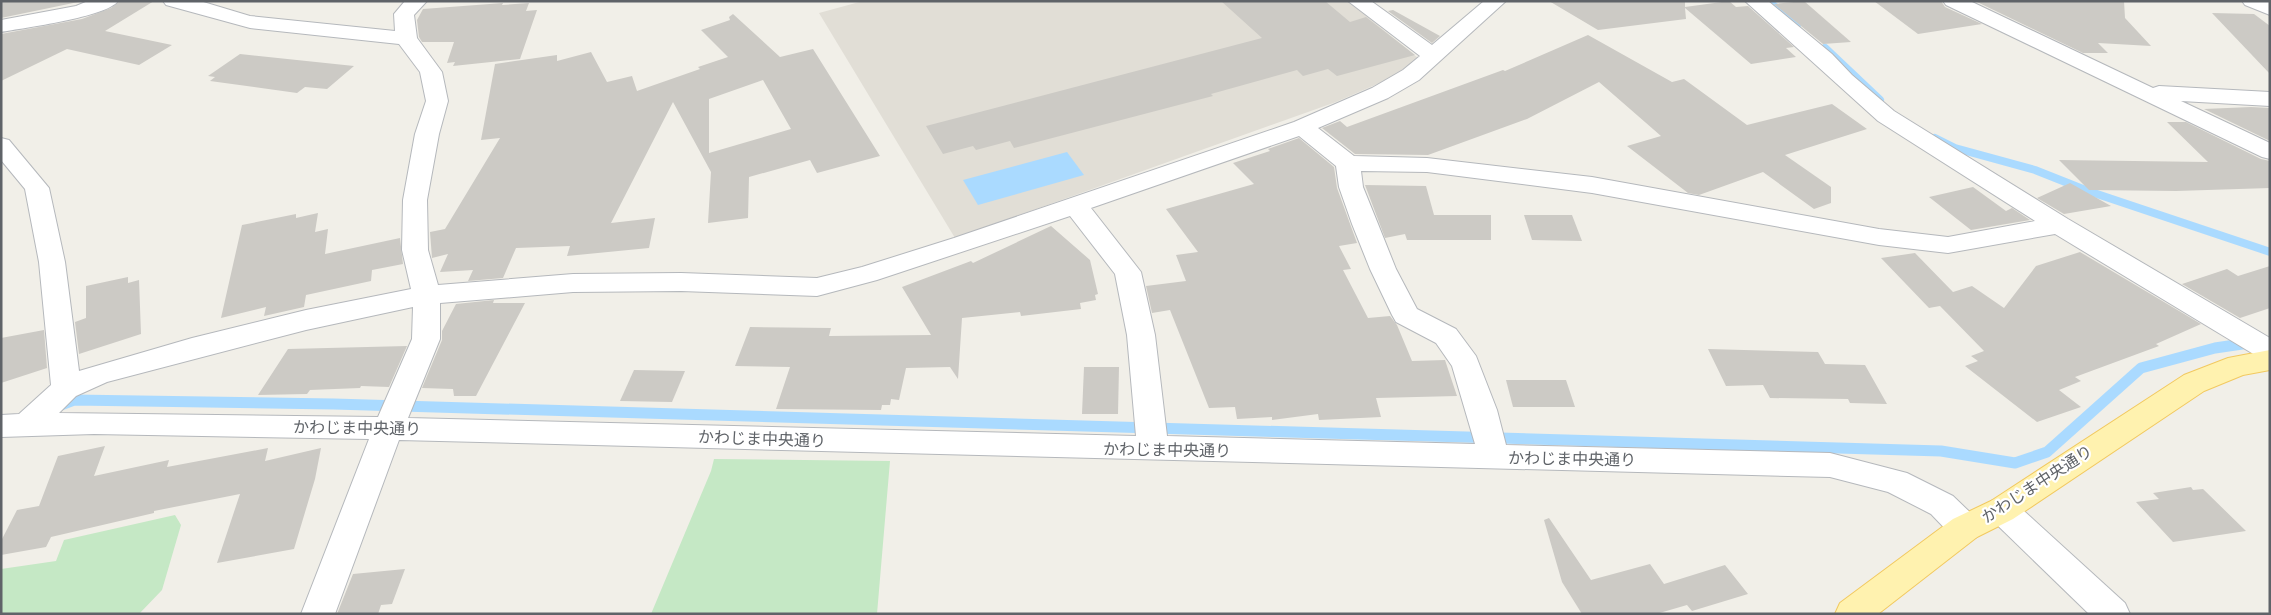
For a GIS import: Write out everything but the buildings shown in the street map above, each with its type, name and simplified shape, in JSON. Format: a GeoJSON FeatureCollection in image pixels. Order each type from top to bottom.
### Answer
{"type":"FeatureCollection","features":[{"type":"Feature","properties":{"kind":"main road","name":"かわじま中央通り"},"geometry":{"type":"LineString","coordinates":[[1966,528],[2002,510],[2194,383],[2238,365],[2270,360]]}},
{"type":"Feature","properties":{"kind":"main road"},"geometry":{"type":"LineString","coordinates":[[1852,614],[1966,528]]}},
{"type":"Feature","properties":{"kind":"street"},"geometry":{"type":"LineString","coordinates":[[1,26],[80,11],[108,1]]}},
{"type":"Feature","properties":{"kind":"street"},"geometry":{"type":"LineString","coordinates":[[172,1],[190,4],[220,15],[249,22],[406,38]]}},
{"type":"Feature","properties":{"kind":"street"},"geometry":{"type":"LineString","coordinates":[[318,614],[388,429],[426,339],[424,280],[416,250],[415,200],[427,134],[437,101],[431,72],[406,38],[404,14],[416,1]]}},
{"type":"Feature","properties":{"kind":"street"},"geometry":{"type":"LineString","coordinates":[[1358,1],[1433,56]]}},
{"type":"Feature","properties":{"kind":"street"},"geometry":{"type":"LineString","coordinates":[[14,425],[66,388],[98,374],[192,348],[306,320],[425,296],[573,283],[681,282],[817,287],[887,268],[1302,127],[1380,93],[1411,75],[1496,1]]}},
{"type":"Feature","properties":{"kind":"street"},"geometry":{"type":"LineString","coordinates":[[1755,1],[1824,59],[1844,80],[1886,116],[2059,225],[2270,351]]}},
{"type":"Feature","properties":{"kind":"street"},"geometry":{"type":"LineString","coordinates":[[1953,1],[2270,152]]}},
{"type":"Feature","properties":{"kind":"street"},"geometry":{"type":"LineString","coordinates":[[2252,1],[2270,9]]}},
{"type":"Feature","properties":{"kind":"street"},"geometry":{"type":"LineString","coordinates":[[2148,93],[2270,100]]}},
{"type":"Feature","properties":{"kind":"street"},"geometry":{"type":"LineString","coordinates":[[1302,127],[1348,163],[1427,165],[1592,185],[1880,237],[1948,245],[2059,225]]}},
{"type":"Feature","properties":{"kind":"street"},"geometry":{"type":"LineString","coordinates":[[1,145],[37,188],[52,262],[66,388]]}},
{"type":"Feature","properties":{"kind":"street"},"geometry":{"type":"LineString","coordinates":[[1348,163],[1351,186],[1365,224],[1383,268],[1406,315],[1446,336],[1466,363],[1482,410],[1494,457]]}},
{"type":"Feature","properties":{"kind":"street"},"geometry":{"type":"LineString","coordinates":[[1075,205],[1128,272],[1141,335],[1153,449]]}},
{"type":"Feature","properties":{"kind":"street","name":"かわじま中央通り"},"geometry":{"type":"LineString","coordinates":[[14,425],[103,423],[388,429],[1830,465],[1896,482],[1942,505],[1966,528]]}},
{"type":"Feature","properties":{"kind":"street"},"geometry":{"type":"LineString","coordinates":[[2002,510],[2113,614]]}},
{"type":"Feature","properties":{"kind":"shaded area"},"geometry":{"type":"Polygon","coordinates":[[[863,1],[1348,1],[1418,58],[1391,78],[1336,102],[955,238],[819,13],[863,1]]]}},
{"type":"Feature","properties":{"kind":"green space"},"geometry":{"type":"Polygon","coordinates":[[[714,459],[890,461],[877,614],[651,614],[711,471],[714,459]]]}},
{"type":"Feature","properties":{"kind":"green space"},"geometry":{"type":"Polygon","coordinates":[[[175,515],[181,525],[162,590],[139,614],[1,614],[1,569],[56,561],[64,540],[175,515]]]}},
{"type":"Feature","properties":{"kind":"water"},"geometry":{"type":"Polygon","coordinates":[[[1067,152],[1084,175],[978,205],[963,180],[1067,152]]]}},
{"type":"Feature","properties":{"kind":"waterway"},"geometry":{"type":"LineString","coordinates":[[1768,1],[1797,25]]}},
{"type":"Feature","properties":{"kind":"waterway"},"geometry":{"type":"LineString","coordinates":[[1825,48],[1880,100]]}},
{"type":"Feature","properties":{"kind":"waterway"},"geometry":{"type":"LineString","coordinates":[[1935,138],[1955,148],[2035,170],[2088,191],[2270,252]]}},
{"type":"Feature","properties":{"kind":"waterway"},"geometry":{"type":"LineString","coordinates":[[58,406],[74,400],[334,404],[1941,451],[2015,463],[2047,452],[2141,368],[2215,348],[2249,343]]}}]}
